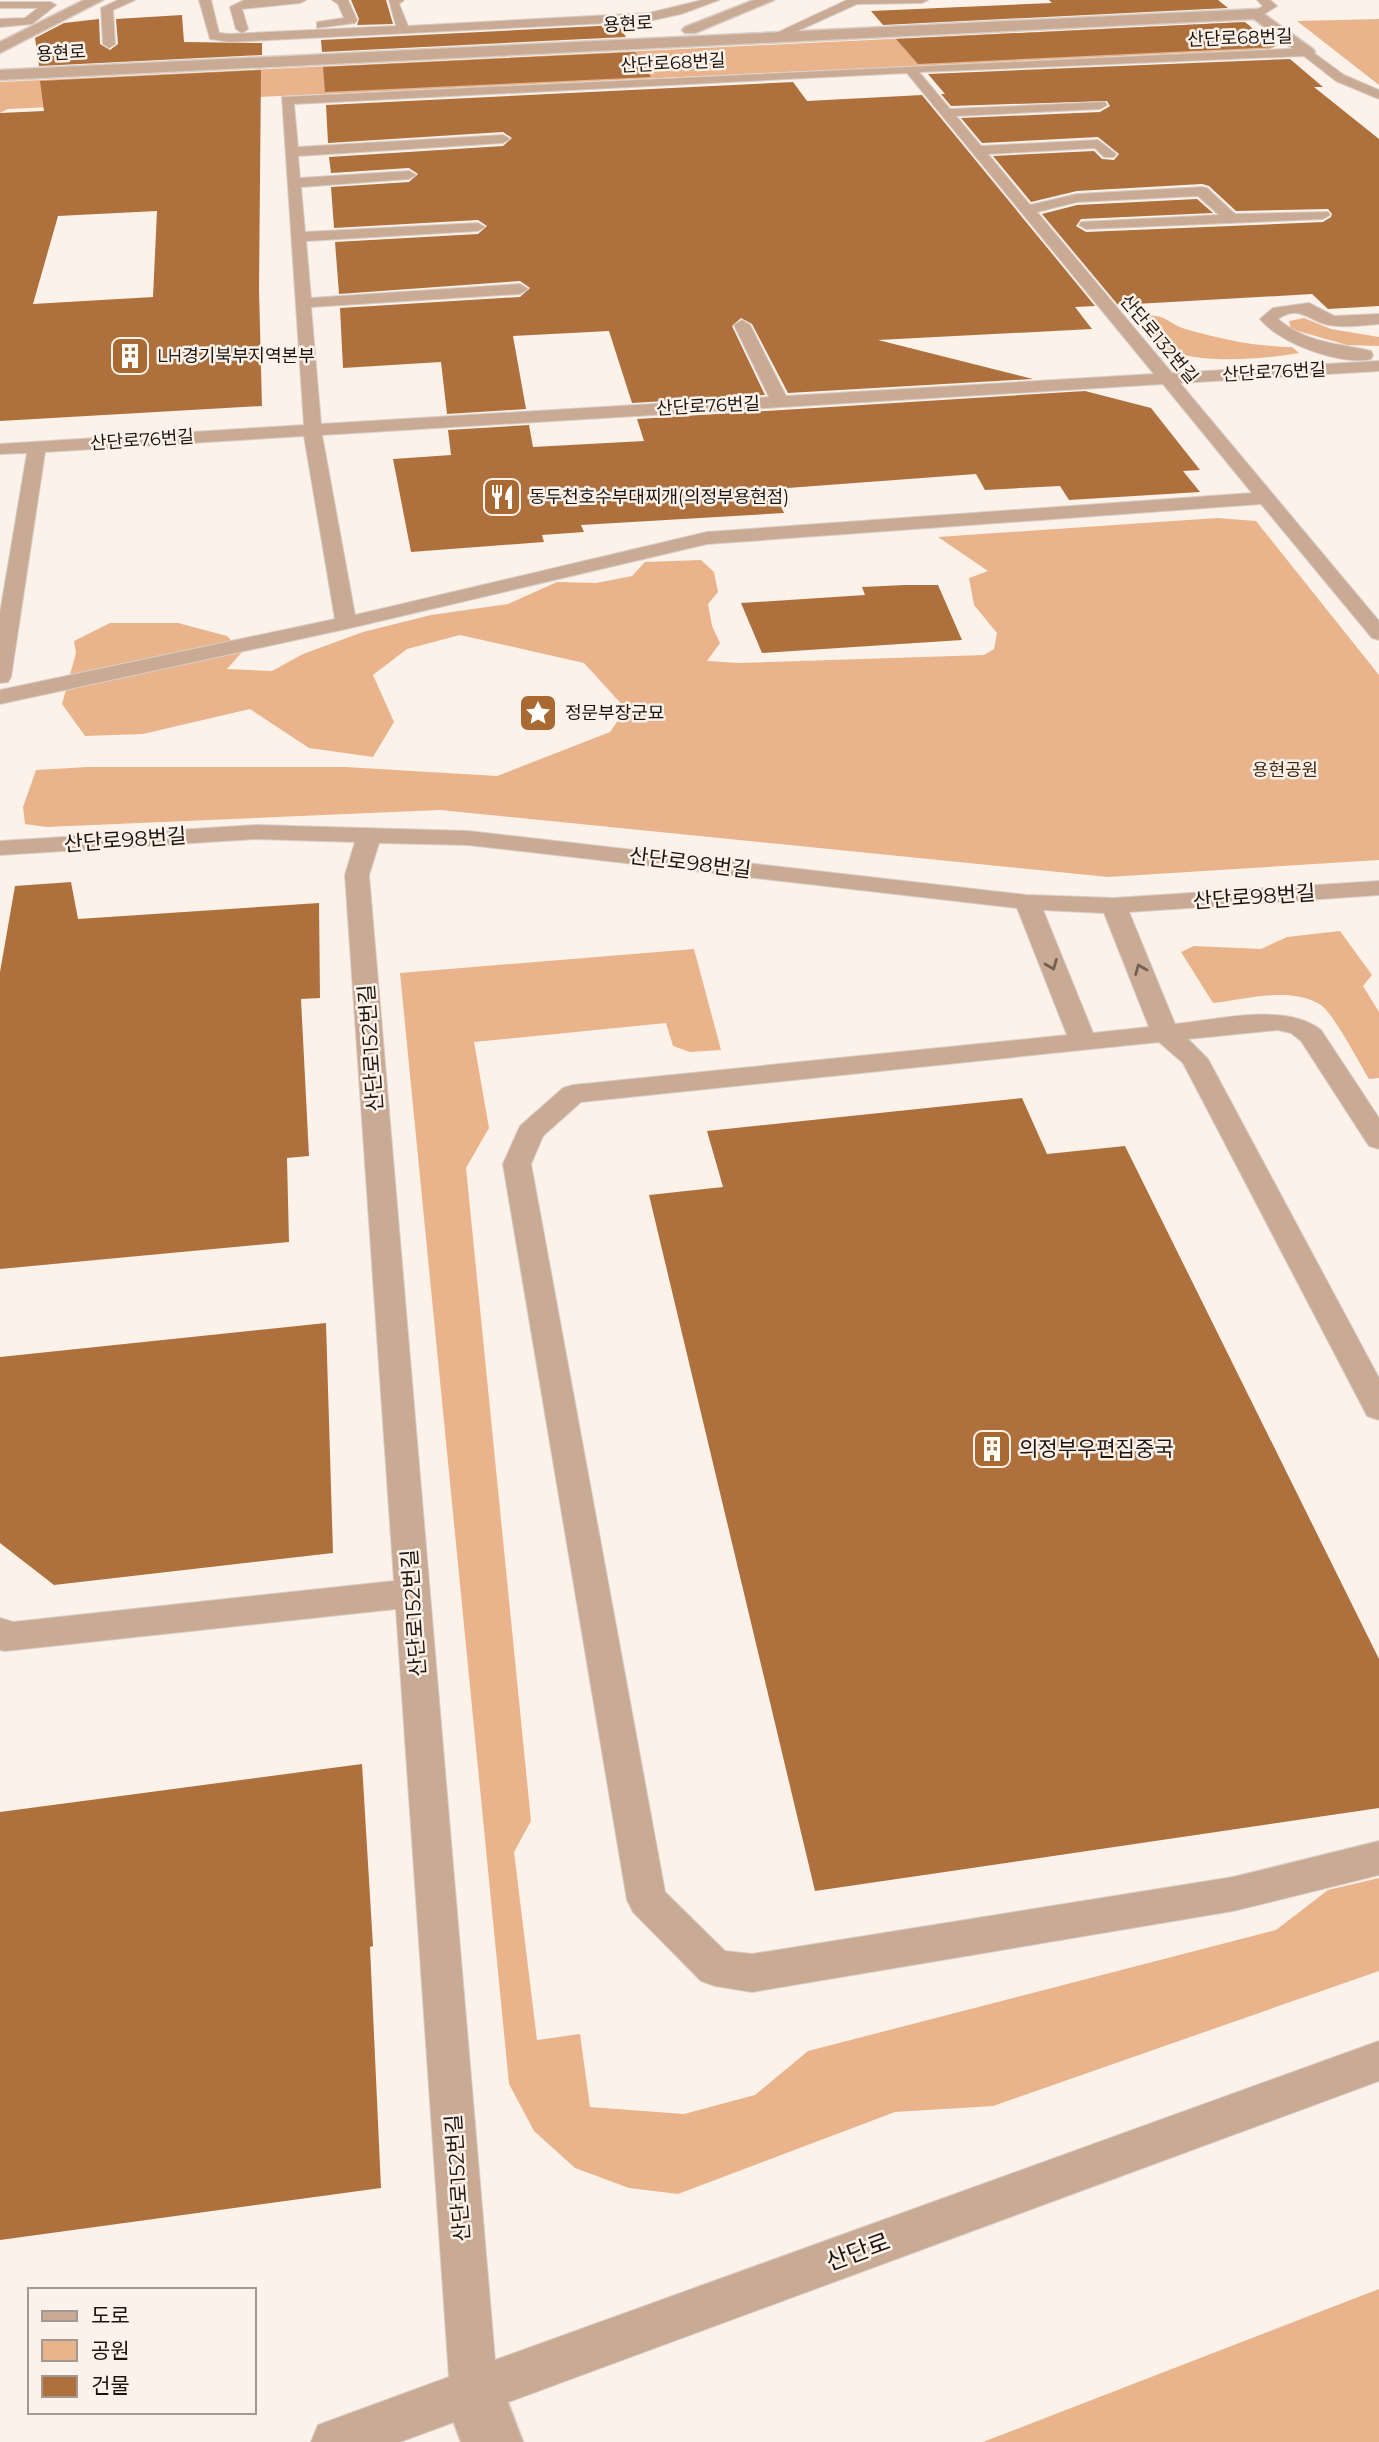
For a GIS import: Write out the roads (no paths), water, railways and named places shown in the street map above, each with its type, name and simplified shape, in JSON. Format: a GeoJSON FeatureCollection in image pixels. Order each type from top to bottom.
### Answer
{"type":"FeatureCollection","features":[{"type":"Feature","properties":{"kind":"street"},"geometry":{"type":"LineString","coordinates":[[0,48],[96,0]]}},
{"type":"Feature","properties":{"kind":"street"},"geometry":{"type":"LineString","coordinates":[[659,42],[767,0]]}},
{"type":"Feature","properties":{"kind":"street"},"geometry":{"type":"LineString","coordinates":[[1260,7],[1307,52]]}},
{"type":"Feature","properties":{"kind":"street","name":"용현로"},"geometry":{"type":"LineString","coordinates":[[0,75],[776,36],[1260,7]]}},
{"type":"Feature","properties":{"kind":"lane"},"geometry":{"type":"LineString","coordinates":[[109,44],[107,8],[129,0]]}},
{"type":"Feature","properties":{"kind":"lane"},"geometry":{"type":"LineString","coordinates":[[205,0],[214,36],[221,37],[362,32],[401,24],[579,9],[585,6]]}},
{"type":"Feature","properties":{"kind":"lane"},"geometry":{"type":"LineString","coordinates":[[242,29],[236,7],[246,3],[294,7],[300,0]]}},
{"type":"Feature","properties":{"kind":"lane"},"geometry":{"type":"LineString","coordinates":[[221,37],[242,29],[341,24],[351,20],[343,1],[338,0]]}},
{"type":"Feature","properties":{"kind":"lane"},"geometry":{"type":"LineString","coordinates":[[398,0],[393,2],[401,24]]}},
{"type":"Feature","properties":{"kind":"lane"},"geometry":{"type":"LineString","coordinates":[[401,24],[649,17],[677,12],[713,0]]}},
{"type":"Feature","properties":{"kind":"lane"},"geometry":{"type":"LineString","coordinates":[[776,36],[856,1],[922,0]]}},
{"type":"Feature","properties":{"kind":"lane"},"geometry":{"type":"LineString","coordinates":[[0,5],[50,5],[28,21],[0,23]]}},
{"type":"Feature","properties":{"kind":"lane"},"geometry":{"type":"LineString","coordinates":[[362,32],[372,56]]}},
{"type":"Feature","properties":{"kind":"lane","name":"산단로68번길"},"geometry":{"type":"LineString","coordinates":[[346,623],[315,456],[287,100],[1307,52],[1340,78],[1379,95]]}},
{"type":"Feature","properties":{"kind":"lane"},"geometry":{"type":"LineString","coordinates":[[912,72],[958,77],[1209,65]]}},
{"type":"Feature","properties":{"kind":"lane","name":"산단로132번길"},"geometry":{"type":"LineString","coordinates":[[912,72],[1379,634]]}},
{"type":"Feature","properties":{"kind":"lane"},"geometry":{"type":"LineString","coordinates":[[947,113],[1100,105]]}},
{"type":"Feature","properties":{"kind":"lane"},"geometry":{"type":"LineString","coordinates":[[291,152],[503,139]]}},
{"type":"Feature","properties":{"kind":"lane"},"geometry":{"type":"LineString","coordinates":[[978,150],[1098,144],[1110,154]]}},
{"type":"Feature","properties":{"kind":"lane"},"geometry":{"type":"LineString","coordinates":[[294,183],[410,175]]}},
{"type":"Feature","properties":{"kind":"lane"},"geometry":{"type":"LineString","coordinates":[[1027,210],[1077,198],[1202,191],[1232,219]]}},
{"type":"Feature","properties":{"kind":"lane"},"geometry":{"type":"LineString","coordinates":[[1086,225],[1323,215]]}},
{"type":"Feature","properties":{"kind":"lane"},"geometry":{"type":"LineString","coordinates":[[298,237],[478,227]]}},
{"type":"Feature","properties":{"kind":"lane"},"geometry":{"type":"LineString","coordinates":[[303,303],[520,289]]}},
{"type":"Feature","properties":{"kind":"lane"},"geometry":{"type":"LineString","coordinates":[[1379,319],[1331,321],[1309,308],[1279,311],[1268,319],[1283,334],[1331,351],[1379,357]]}},
{"type":"Feature","properties":{"kind":"lane"},"geometry":{"type":"LineString","coordinates":[[742,325],[780,401]]}},
{"type":"Feature","properties":{"kind":"lane","name":"산단로76번길"},"geometry":{"type":"LineString","coordinates":[[0,449],[1379,366]]}},
{"type":"Feature","properties":{"kind":"lane"},"geometry":{"type":"LineString","coordinates":[[0,677],[37,447]]}},
{"type":"Feature","properties":{"kind":"lane"},"geometry":{"type":"LineString","coordinates":[[0,697],[346,623],[707,538],[1266,498]]}},
{"type":"Feature","properties":{"kind":"lane"},"geometry":{"type":"LineString","coordinates":[[0,526],[24,524]]}},
{"type":"Feature","properties":{"kind":"lane","name":"산단로98번길"},"geometry":{"type":"LineString","coordinates":[[0,848],[257,832],[468,838],[1027,902],[1114,906],[1379,888]]}},
{"type":"Feature","properties":{"kind":"lane","name":"산단로152번길"},"geometry":{"type":"LineString","coordinates":[[369,834],[357,874],[413,1593],[483,2418]]}},
{"type":"Feature","properties":{"kind":"lane"},"geometry":{"type":"LineString","coordinates":[[1027,902],[1083,1041]]}},
{"type":"Feature","properties":{"kind":"lane"},"geometry":{"type":"LineString","coordinates":[[1114,906],[1165,1032],[1194,1059],[1379,1408]]}},
{"type":"Feature","properties":{"kind":"lane"},"geometry":{"type":"LineString","coordinates":[[1379,1140],[1311,1036],[1300,1027],[1278,1022],[573,1094],[530,1132],[517,1164],[647,1900],[715,1968],[752,1973],[1233,1894],[1379,1858]]}},
{"type":"Feature","properties":{"kind":"lane"},"geometry":{"type":"LineString","coordinates":[[0,1632],[5,1637],[413,1593]]}},
{"type":"Feature","properties":{"kind":"lane","name":"산단로"},"geometry":{"type":"LineString","coordinates":[[335,2442],[483,2418],[1379,2061]]}},
{"type":"Feature","properties":{"kind":"place","name":"LH경기북부지역본부"},"geometry":{"type":"Point","coordinates":[130,356]}},
{"type":"Feature","properties":{"kind":"place","name":"동두천호수부대찌개(의정부용현점)"},"geometry":{"type":"Point","coordinates":[502,497]}},
{"type":"Feature","properties":{"kind":"place","name":"정문부장군묘"},"geometry":{"type":"Point","coordinates":[538,713]}},
{"type":"Feature","properties":{"kind":"place","name":"의정부우편집중국"},"geometry":{"type":"Point","coordinates":[992,1449]}},
{"type":"Feature","properties":{"kind":"park label","name":"용현공원"},"geometry":{"type":"Point","coordinates":[1285,770]}}]}
